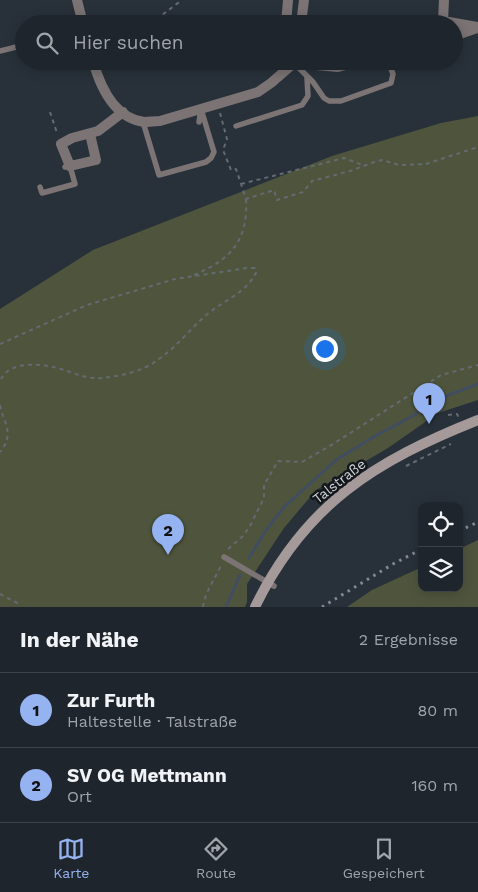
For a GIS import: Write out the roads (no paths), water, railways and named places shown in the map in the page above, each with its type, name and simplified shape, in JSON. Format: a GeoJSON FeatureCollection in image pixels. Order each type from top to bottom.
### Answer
{"type":"FeatureCollection","features":[{"type":"Feature","properties":{"kind":"main road","name":"Talstraße"},"geometry":{"type":"LineString","coordinates":[[255,607],[270,584],[281,560],[302,532],[330,503],[355,483],[409,450],[478,420]]}},
{"type":"Feature","properties":{"kind":"street"},"geometry":{"type":"LineString","coordinates":[[77,0],[81,15]]}},
{"type":"Feature","properties":{"kind":"street"},"geometry":{"type":"LineString","coordinates":[[287,15],[288,0]]}},
{"type":"Feature","properties":{"kind":"street"},"geometry":{"type":"LineString","coordinates":[[302,15],[304,0]]}},
{"type":"Feature","properties":{"kind":"street"},"geometry":{"type":"LineString","coordinates":[[442,15],[444,0]]}},
{"type":"Feature","properties":{"kind":"street"},"geometry":{"type":"LineString","coordinates":[[463,26],[478,28]]}},
{"type":"Feature","properties":{"kind":"street"},"geometry":{"type":"LineString","coordinates":[[463,33],[478,28]]}},
{"type":"Feature","properties":{"kind":"street"},"geometry":{"type":"LineString","coordinates":[[96,70],[100,83],[112,102],[123,112],[143,122],[160,121],[258,92],[285,70]]}},
{"type":"Feature","properties":{"kind":"street"},"geometry":{"type":"LineString","coordinates":[[90,134],[96,160],[67,166],[61,144],[72,138],[98,131],[123,112]]}},
{"type":"Feature","properties":{"kind":"lane"},"geometry":{"type":"LineString","coordinates":[[0,50],[15,47]]}},
{"type":"Feature","properties":{"kind":"lane"},"geometry":{"type":"LineString","coordinates":[[300,70],[313,82],[324,98],[329,101],[342,101],[391,83],[393,74],[391,70]]}},
{"type":"Feature","properties":{"kind":"lane"},"geometry":{"type":"LineString","coordinates":[[236,126],[302,106],[308,96],[307,78]]}},
{"type":"Feature","properties":{"kind":"lane"},"geometry":{"type":"LineString","coordinates":[[143,122],[159,175],[206,162],[211,158],[214,152],[201,109]]}},
{"type":"Feature","properties":{"kind":"lane"},"geometry":{"type":"LineString","coordinates":[[199,122],[201,109]]}},
{"type":"Feature","properties":{"kind":"lane"},"geometry":{"type":"LineString","coordinates":[[40,187],[42,193],[75,184],[67,166]]}},
{"type":"Feature","properties":{"kind":"lane"},"geometry":{"type":"LineString","coordinates":[[224,557],[270,584]]}},
{"type":"Feature","properties":{"kind":"waterway"},"geometry":{"type":"LineString","coordinates":[[249,558],[266,530],[284,507],[336,460],[411,417],[438,399],[478,384]]}},
{"type":"Feature","properties":{"kind":"waterway"},"geometry":{"type":"LineString","coordinates":[[226,607],[240,575]]}},
{"type":"Feature","properties":{"kind":"railway"},"geometry":{"type":"LineString","coordinates":[[463,529],[478,522]]}},
{"type":"Feature","properties":{"kind":"railway"},"geometry":{"type":"LineString","coordinates":[[322,607],[418,551]]}},
{"type":"Feature","properties":{"kind":"place","name":"Zur Furth"},"geometry":{"type":"Point","coordinates":[429,424]}},
{"type":"Feature","properties":{"kind":"place","name":"SV OG Mettmann"},"geometry":{"type":"Point","coordinates":[168,555]}}]}
